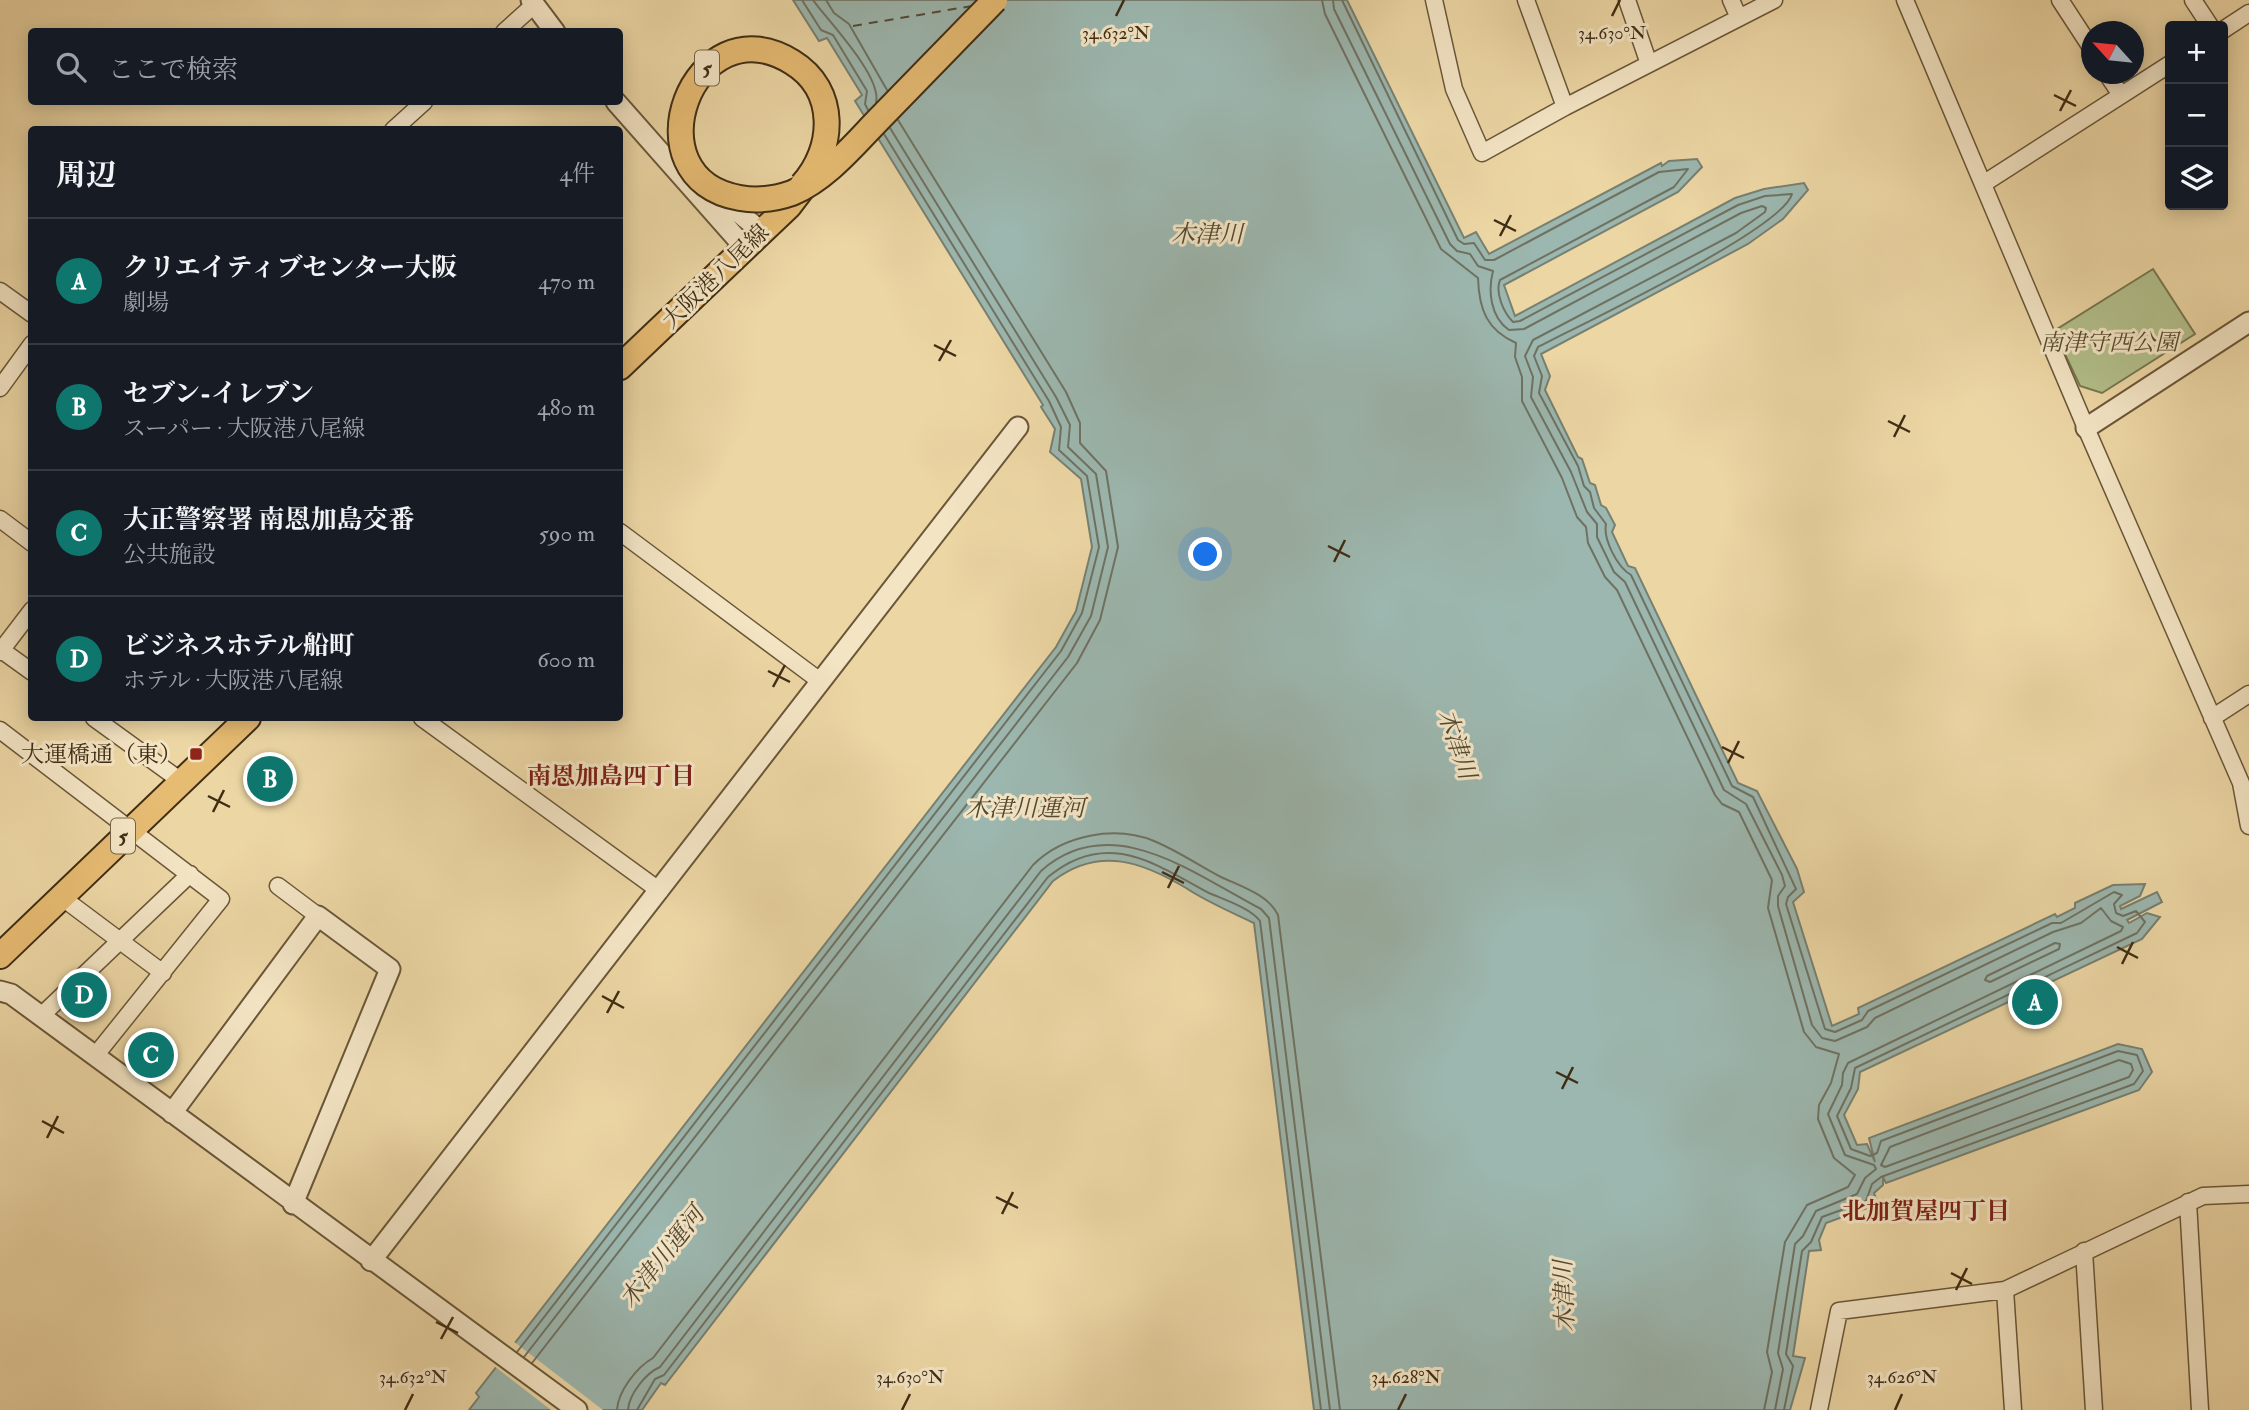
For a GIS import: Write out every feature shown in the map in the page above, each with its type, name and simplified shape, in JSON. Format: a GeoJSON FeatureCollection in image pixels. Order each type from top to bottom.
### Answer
{"type":"FeatureCollection","features":[{"type":"Feature","properties":{"kind":"main road","name":"大阪港八尾線"},"geometry":{"type":"LineString","coordinates":[[623,364],[804,189],[810,178],[817,166],[824,148],[827,119],[814,83],[792,63],[771,54],[755,52],[717,62],[691,89],[681,122],[682,142],[697,173],[713,187],[729,195],[752,199],[790,192],[807,179],[817,166],[825,149],[828,119],[824,103],[818,88],[809,76],[799,66],[779,55],[755,51],[724,58],[703,72],[687,94],[680,116],[682,143],[688,160],[697,173],[709,185],[729,195],[752,200],[777,197],[794,192],[802,186],[811,180],[820,175],[844,155],[995,0]]}},
{"type":"Feature","properties":{"kind":"main road","name":"5"},"geometry":{"type":"LineString","coordinates":[[0,956],[245,721]]}},
{"type":"Feature","properties":{"kind":"street"},"geometry":{"type":"LineString","coordinates":[[1434,0],[1454,89],[1482,153],[1565,107],[1774,0]]}},
{"type":"Feature","properties":{"kind":"street"},"geometry":{"type":"LineString","coordinates":[[1526,0],[1565,107]]}},
{"type":"Feature","properties":{"kind":"street"},"geometry":{"type":"LineString","coordinates":[[1628,0],[1649,64]]}},
{"type":"Feature","properties":{"kind":"street"},"geometry":{"type":"LineString","coordinates":[[1731,0],[1739,18]]}},
{"type":"Feature","properties":{"kind":"street"},"geometry":{"type":"LineString","coordinates":[[1905,0],[2086,428],[2244,791],[2249,826]]}},
{"type":"Feature","properties":{"kind":"street"},"geometry":{"type":"LineString","coordinates":[[2060,0],[2081,33]]}},
{"type":"Feature","properties":{"kind":"street"},"geometry":{"type":"LineString","coordinates":[[2193,0],[2207,21]]}},
{"type":"Feature","properties":{"kind":"street"},"geometry":{"type":"LineString","coordinates":[[508,28],[533,2],[552,28]]}},
{"type":"Feature","properties":{"kind":"street"},"geometry":{"type":"LineString","coordinates":[[2228,27],[2249,13]]}},
{"type":"Feature","properties":{"kind":"street"},"geometry":{"type":"LineString","coordinates":[[1983,184],[2165,67]]}},
{"type":"Feature","properties":{"kind":"street"},"geometry":{"type":"LineString","coordinates":[[2114,84],[2121,95]]}},
{"type":"Feature","properties":{"kind":"street"},"geometry":{"type":"LineString","coordinates":[[397,126],[421,105]]}},
{"type":"Feature","properties":{"kind":"street"},"geometry":{"type":"LineString","coordinates":[[619,105],[753,240]]}},
{"type":"Feature","properties":{"kind":"street"},"geometry":{"type":"LineString","coordinates":[[0,291],[28,311]]}},
{"type":"Feature","properties":{"kind":"street"},"geometry":{"type":"LineString","coordinates":[[2086,428],[2249,322]]}},
{"type":"Feature","properties":{"kind":"street"},"geometry":{"type":"LineString","coordinates":[[0,388],[26,364]]}},
{"type":"Feature","properties":{"kind":"street"},"geometry":{"type":"LineString","coordinates":[[371,1261],[1018,427]]}},
{"type":"Feature","properties":{"kind":"street"},"geometry":{"type":"LineString","coordinates":[[0,519],[28,540]]}},
{"type":"Feature","properties":{"kind":"street"},"geometry":{"type":"LineString","coordinates":[[623,535],[820,681]]}},
{"type":"Feature","properties":{"kind":"street"},"geometry":{"type":"LineString","coordinates":[[28,615],[1,650],[28,669]]}},
{"type":"Feature","properties":{"kind":"street"},"geometry":{"type":"LineString","coordinates":[[2212,718],[2249,694]]}},
{"type":"Feature","properties":{"kind":"street"},"geometry":{"type":"LineString","coordinates":[[98,721],[181,781]]}},
{"type":"Feature","properties":{"kind":"street"},"geometry":{"type":"LineString","coordinates":[[426,721],[660,891]]}},
{"type":"Feature","properties":{"kind":"street"},"geometry":{"type":"LineString","coordinates":[[0,730],[221,899],[96,1056]]}},
{"type":"Feature","properties":{"kind":"street"},"geometry":{"type":"LineString","coordinates":[[41,1016],[190,874]]}},
{"type":"Feature","properties":{"kind":"street"},"geometry":{"type":"LineString","coordinates":[[278,886],[390,969],[293,1204]]}},
{"type":"Feature","properties":{"kind":"street"},"geometry":{"type":"LineString","coordinates":[[60,896],[163,973]]}},
{"type":"Feature","properties":{"kind":"street"},"geometry":{"type":"LineString","coordinates":[[172,1113],[318,916]]}},
{"type":"Feature","properties":{"kind":"street"},"geometry":{"type":"LineString","coordinates":[[0,991],[7,991],[293,1204],[577,1410]]}},
{"type":"Feature","properties":{"kind":"street"},"geometry":{"type":"LineString","coordinates":[[1819,1410],[1839,1311],[2005,1290],[2203,1196],[2249,1194]]}},
{"type":"Feature","properties":{"kind":"street"},"geometry":{"type":"LineString","coordinates":[[2188,1202],[2200,1410]]}},
{"type":"Feature","properties":{"kind":"street"},"geometry":{"type":"LineString","coordinates":[[2084,1251],[2094,1410]]}},
{"type":"Feature","properties":{"kind":"street"},"geometry":{"type":"LineString","coordinates":[[2005,1290],[2014,1410]]}},
{"type":"Feature","properties":{"kind":"green space","name":"南津守西公園"},"geometry":{"type":"Polygon","coordinates":[[[2153,269],[2195,334],[2102,393],[2080,386],[2054,331],[2153,269]]]}},
{"type":"Feature","properties":{"kind":"water"},"geometry":{"type":"Polygon","coordinates":[[[793,0],[1347,0],[1464,238],[1476,232],[1489,254],[1661,163],[1662,166],[1669,161],[1697,159],[1702,167],[1678,192],[1504,285],[1515,316],[1735,198],[1764,189],[1804,183],[1808,190],[1783,219],[1748,244],[1541,354],[1550,376],[1545,390],[1578,457],[1582,459],[1590,483],[1595,485],[1601,505],[1606,508],[1615,525],[1612,532],[1628,566],[1635,568],[1738,783],[1757,791],[1797,869],[1804,892],[1793,902],[1832,1026],[1859,1014],[1858,1008],[2055,914],[2057,917],[2075,908],[2075,903],[2113,885],[2145,884],[2140,896],[2120,906],[2121,909],[2157,892],[2162,902],[2127,920],[2129,923],[2147,913],[2160,917],[2142,939],[1860,1072],[1858,1089],[1844,1115],[1857,1145],[1867,1144],[1875,1162],[1869,1138],[2118,1044],[2142,1049],[2152,1072],[2139,1090],[1886,1183],[1883,1177],[1883,1185],[1874,1193],[1878,1204],[1826,1223],[1819,1240],[1821,1250],[1809,1251],[1793,1356],[1805,1358],[1790,1410],[1314,1410],[1254,923],[1138,865],[1105,861],[1088,863],[1053,881],[665,1385],[661,1383],[642,1410],[469,1410],[479,1397],[476,1393],[1056,647],[1076,611],[1092,547],[1081,479],[1050,452],[1055,429],[1041,407],[1043,405],[855,101],[862,95],[827,38],[819,41],[793,0]]]}},
{"type":"Feature","properties":{"kind":"pier"},"geometry":{"type":"Polygon","coordinates":[[[513,1341],[603,1410],[551,1410],[494,1366],[513,1341]]]}},
{"type":"Feature","properties":{"kind":"ferry route"},"geometry":{"type":"LineString","coordinates":[[853,26],[972,6]]}},
{"type":"Feature","properties":{"kind":"place","name":"大運橋通（東）"},"geometry":{"type":"Point","coordinates":[196,754]}},
{"type":"Feature","properties":{"kind":"place","name":"セブン-イレブン"},"geometry":{"type":"Point","coordinates":[270,779]}},
{"type":"Feature","properties":{"kind":"place","name":"ビジネスホテル船町"},"geometry":{"type":"Point","coordinates":[84,995]}},
{"type":"Feature","properties":{"kind":"place","name":"クリエイティブセンター大阪"},"geometry":{"type":"Point","coordinates":[2035,1002]}},
{"type":"Feature","properties":{"kind":"place","name":"大正警察署 南恩加島交番"},"geometry":{"type":"Point","coordinates":[151,1055]}},
{"type":"Feature","properties":{"kind":"district","name":"南恩加島四丁目"},"geometry":{"type":"Point","coordinates":[611,776]}},
{"type":"Feature","properties":{"kind":"district","name":"北加賀屋四丁目"},"geometry":{"type":"Point","coordinates":[1926,1211]}},
{"type":"Feature","properties":{"kind":"water label","name":"木津川"},"geometry":{"type":"Point","coordinates":[1207,234]}},
{"type":"Feature","properties":{"kind":"water label","name":"木津川"},"geometry":{"type":"Point","coordinates":[1457,744]}},
{"type":"Feature","properties":{"kind":"water label","name":"木津川運河"},"geometry":{"type":"Point","coordinates":[1025,808]}},
{"type":"Feature","properties":{"kind":"water label","name":"木津川運河"},"geometry":{"type":"Point","coordinates":[662,1257]}},
{"type":"Feature","properties":{"kind":"water label","name":"木津川"},"geometry":{"type":"Point","coordinates":[1564,1296]}}]}
